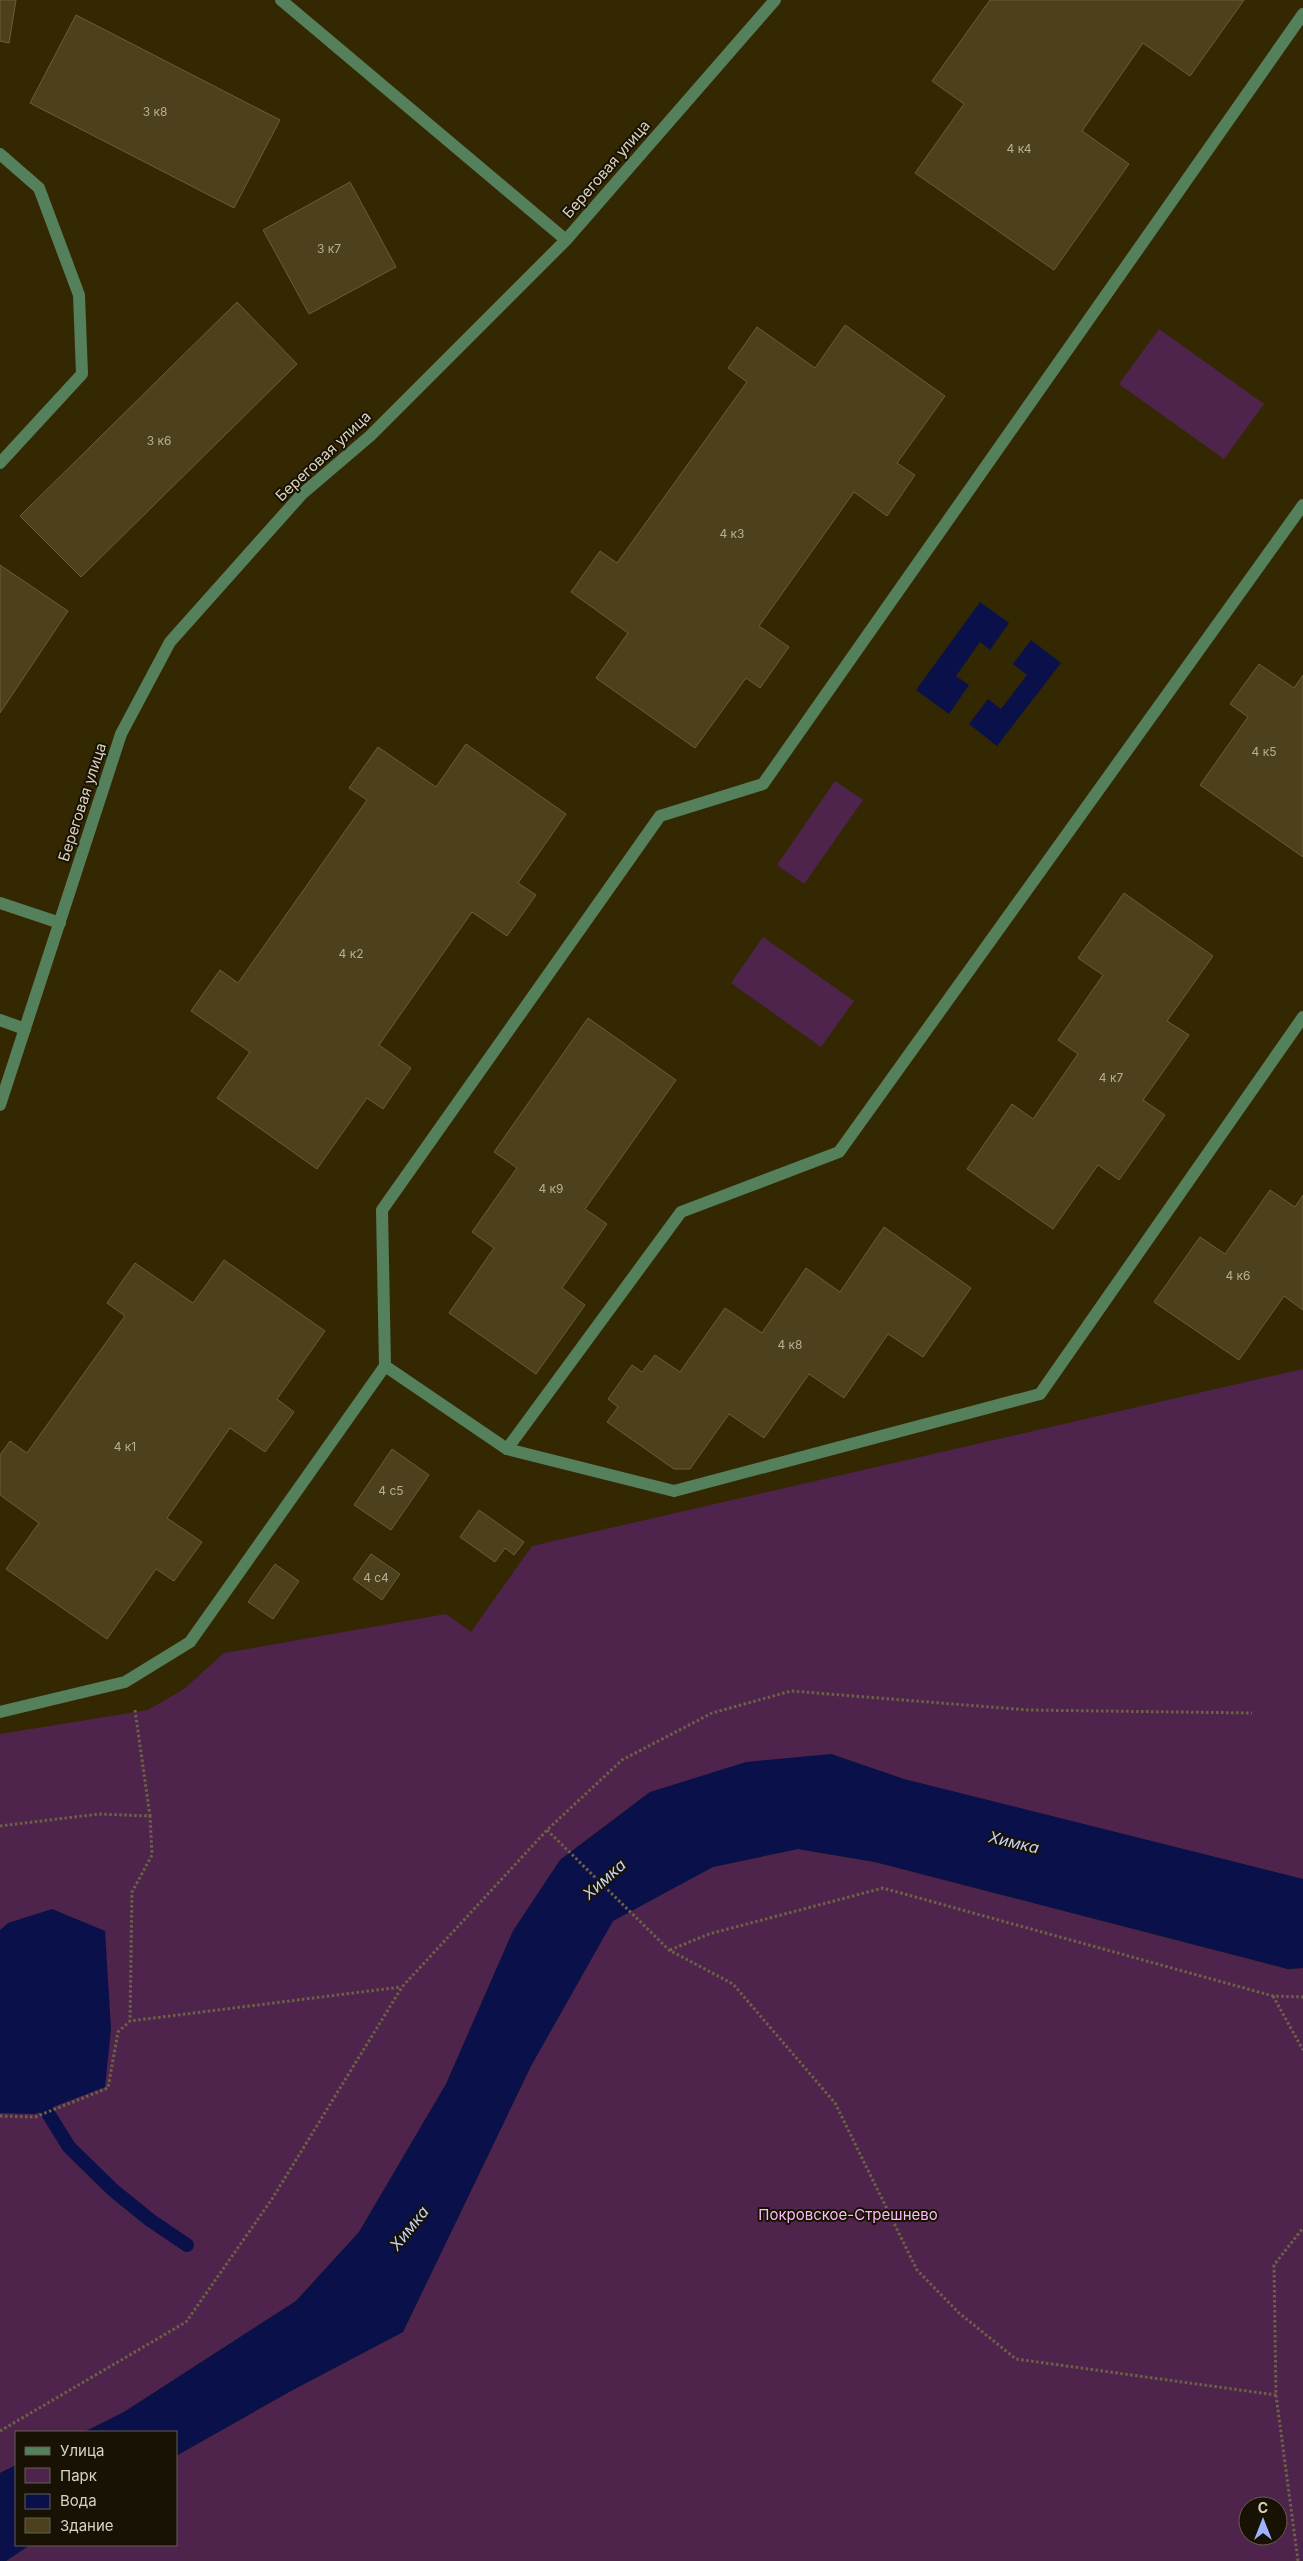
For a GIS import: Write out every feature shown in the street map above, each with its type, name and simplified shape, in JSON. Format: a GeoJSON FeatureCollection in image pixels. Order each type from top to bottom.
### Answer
{"type":"FeatureCollection","features":[{"type":"Feature","properties":{"kind":"street"},"geometry":{"type":"LineString","coordinates":[[281,0],[566,240]]}},
{"type":"Feature","properties":{"kind":"street","name":"Береговая улица"},"geometry":{"type":"LineString","coordinates":[[0,1105],[121,734],[170,642],[302,494],[370,436],[566,240],[775,0]]}},
{"type":"Feature","properties":{"kind":"street"},"geometry":{"type":"LineString","coordinates":[[0,1712],[125,1682],[190,1642],[385,1366],[382,1210],[660,816],[762,784],[1303,14]]}},
{"type":"Feature","properties":{"kind":"street"},"geometry":{"type":"LineString","coordinates":[[0,154],[39,188],[79,295],[82,374],[0,463]]}},
{"type":"Feature","properties":{"kind":"street"},"geometry":{"type":"LineString","coordinates":[[507,1449],[681,1212],[839,1152],[1303,505]]}},
{"type":"Feature","properties":{"kind":"street"},"geometry":{"type":"LineString","coordinates":[[0,903],[60,923]]}},
{"type":"Feature","properties":{"kind":"street"},"geometry":{"type":"LineString","coordinates":[[385,1366],[507,1449],[674,1491],[1040,1394],[1303,1017]]}},
{"type":"Feature","properties":{"kind":"street"},"geometry":{"type":"LineString","coordinates":[[0,1020],[25,1029]]}},
{"type":"Feature","properties":{"kind":"path"},"geometry":{"type":"LineString","coordinates":[[0,2431],[186,2322],[272,2199],[402,1987],[548,1830],[622,1760],[712,1712],[791,1691],[1028,1710],[1252,1713]]}},
{"type":"Feature","properties":{"kind":"path"},"geometry":{"type":"LineString","coordinates":[[130,2021],[132,1892],[152,1855],[150,1816],[136,1712]]}},
{"type":"Feature","properties":{"kind":"path"},"geometry":{"type":"LineString","coordinates":[[0,1826],[99,1814],[150,1816]]}},
{"type":"Feature","properties":{"kind":"path"},"geometry":{"type":"LineString","coordinates":[[548,1830],[669,1950],[733,1984],[835,2103],[918,2270],[959,2313],[1016,2359],[1276,2395]]}},
{"type":"Feature","properties":{"kind":"path"},"geometry":{"type":"LineString","coordinates":[[669,1950],[709,1934],[883,1888],[1273,1996],[1303,1997]]}},
{"type":"Feature","properties":{"kind":"path"},"geometry":{"type":"LineString","coordinates":[[0,2116],[35,2117],[108,2088],[118,2032],[130,2021],[402,1987]]}},
{"type":"Feature","properties":{"kind":"path"},"geometry":{"type":"LineString","coordinates":[[1273,1996],[1303,2050]]}},
{"type":"Feature","properties":{"kind":"path"},"geometry":{"type":"LineString","coordinates":[[1298,2560],[1276,2395],[1274,2264],[1303,2228]]}},
{"type":"Feature","properties":{"kind":"green space"},"geometry":{"type":"Polygon","coordinates":[[[1159,329],[1264,404],[1224,459],[1119,384],[1159,329]]]}},
{"type":"Feature","properties":{"kind":"green space"},"geometry":{"type":"Polygon","coordinates":[[[835,781],[863,800],[804,884],[777,865],[835,781]]]}},
{"type":"Feature","properties":{"kind":"green space"},"geometry":{"type":"Polygon","coordinates":[[[763,937],[854,1001],[821,1047],[731,983],[763,937]]]}},
{"type":"Feature","properties":{"kind":"green space"},"geometry":{"type":"Polygon","coordinates":[[[1303,1369],[1303,1879],[903,1779],[831,1754],[650,1792],[560,1860],[513,1931],[446,2084],[359,2232],[296,2301],[124,2412],[86,2431],[15,2431],[15,2466],[0,2473],[0,1734],[148,1710],[184,1689],[224,1653],[446,1614],[471,1632],[532,1546],[1303,1369]]]}},
{"type":"Feature","properties":{"kind":"green space","name":"Покровское-Стрешнево"},"geometry":{"type":"Polygon","coordinates":[[[798,1849],[875,1862],[1287,1969],[1303,1968],[1303,2561],[6,2561],[28,2546],[178,2546],[178,2455],[289,2392],[403,2332],[531,2066],[613,1920],[713,1867],[798,1849]]]}},
{"type":"Feature","properties":{"kind":"water"},"geometry":{"type":"Polygon","coordinates":[[[980,602],[1009,623],[990,650],[980,642],[956,676],[969,685],[949,714],[916,690],[980,602]]]}},
{"type":"Feature","properties":{"kind":"water"},"geometry":{"type":"Polygon","coordinates":[[[1031,640],[1061,663],[997,746],[969,724],[988,699],[1001,709],[1027,675],[1013,664],[1031,640]]]}},
{"type":"Feature","properties":{"kind":"water","name":"Химка"},"geometry":{"type":"Polygon","coordinates":[[[831,1754],[904,1779],[1303,1879],[1303,1968],[1288,1969],[875,1862],[798,1849],[713,1867],[613,1921],[531,2066],[403,2332],[289,2392],[178,2455],[178,2431],[86,2431],[124,2412],[296,2301],[359,2232],[446,2084],[513,1931],[560,1860],[650,1792],[746,1762],[831,1754]]]}},
{"type":"Feature","properties":{"kind":"water"},"geometry":{"type":"Polygon","coordinates":[[[52,1909],[105,1931],[111,2029],[105,2087],[35,2114],[0,2113],[0,1930],[8,1923],[52,1909]]]}},
{"type":"Feature","properties":{"kind":"water"},"geometry":{"type":"Polygon","coordinates":[[[15,2466],[15,2546],[28,2546],[6,2561],[0,2561],[0,2473],[15,2466]]]}},
{"type":"Feature","properties":{"kind":"building"},"geometry":{"type":"Polygon","coordinates":[[[0,0],[16,0],[9,43],[0,41],[0,0]]]}},
{"type":"Feature","properties":{"kind":"building"},"geometry":{"type":"Polygon","coordinates":[[[990,0],[1244,0],[1190,76],[1143,43],[1082,131],[1129,164],[1054,270],[915,173],[964,104],[932,81],[990,0]]]}},
{"type":"Feature","properties":{"kind":"building"},"geometry":{"type":"Polygon","coordinates":[[[76,15],[280,120],[234,208],[30,103],[76,15]]]}},
{"type":"Feature","properties":{"kind":"building"},"geometry":{"type":"Polygon","coordinates":[[[350,182],[396,267],[309,314],[263,230],[350,182]]]}},
{"type":"Feature","properties":{"kind":"building"},"geometry":{"type":"Polygon","coordinates":[[[237,302],[297,364],[81,577],[20,516],[237,302]]]}},
{"type":"Feature","properties":{"kind":"building"},"geometry":{"type":"Polygon","coordinates":[[[845,325],[945,396],[897,463],[915,475],[887,516],[854,492],[759,626],[789,647],[760,688],[746,678],[695,748],[596,678],[628,633],[571,592],[600,551],[617,563],[747,382],[728,368],[757,327],[815,368],[845,325]]]}},
{"type":"Feature","properties":{"kind":"building"},"geometry":{"type":"Polygon","coordinates":[[[0,565],[68,611],[0,713],[0,565]]]}},
{"type":"Feature","properties":{"kind":"building"},"geometry":{"type":"Polygon","coordinates":[[[1259,664],[1294,688],[1303,675],[1303,857],[1200,785],[1248,717],[1230,704],[1259,664]]]}},
{"type":"Feature","properties":{"kind":"building"},"geometry":{"type":"Polygon","coordinates":[[[466,744],[566,814],[518,883],[536,895],[507,936],[472,912],[379,1045],[411,1068],[383,1109],[367,1098],[317,1169],[217,1098],[250,1052],[191,1011],[220,970],[238,983],[367,800],[349,788],[378,747],[436,787],[466,744]]]}},
{"type":"Feature","properties":{"kind":"building"},"geometry":{"type":"Polygon","coordinates":[[[1124,893],[1213,956],[1167,1021],[1189,1035],[1143,1100],[1165,1115],[1119,1180],[1098,1165],[1053,1229],[967,1169],[1012,1104],[1033,1119],[1078,1054],[1058,1040],[1103,975],[1078,958],[1124,893]]]}},
{"type":"Feature","properties":{"kind":"building"},"geometry":{"type":"Polygon","coordinates":[[[588,1018],[676,1080],[585,1209],[607,1224],[562,1288],[585,1305],[536,1374],[449,1313],[494,1248],[472,1232],[517,1168],[494,1152],[588,1018]]]}},
{"type":"Feature","properties":{"kind":"building"},"geometry":{"type":"Polygon","coordinates":[[[1270,1190],[1295,1207],[1303,1195],[1303,1310],[1284,1296],[1239,1360],[1154,1302],[1200,1237],[1225,1254],[1270,1190]]]}},
{"type":"Feature","properties":{"kind":"building"},"geometry":{"type":"Polygon","coordinates":[[[884,1227],[971,1288],[923,1357],[888,1334],[844,1398],[809,1374],[764,1438],[729,1414],[690,1469],[674,1469],[607,1422],[618,1407],[608,1399],[632,1365],[642,1372],[655,1355],[680,1372],[725,1308],[762,1333],[806,1268],[840,1292],[884,1227]]]}},
{"type":"Feature","properties":{"kind":"building"},"geometry":{"type":"Polygon","coordinates":[[[224,1260],[325,1331],[277,1399],[294,1412],[265,1452],[230,1428],[167,1518],[202,1542],[174,1581],[156,1569],[107,1639],[6,1569],[39,1523],[0,1495],[0,1455],[10,1441],[27,1453],[125,1316],[107,1303],[135,1263],[193,1303],[224,1260]]]}},
{"type":"Feature","properties":{"kind":"building"},"geometry":{"type":"Polygon","coordinates":[[[392,1449],[429,1475],[391,1530],[354,1505],[392,1449]]]}},
{"type":"Feature","properties":{"kind":"building"},"geometry":{"type":"Polygon","coordinates":[[[479,1510],[524,1542],[514,1555],[505,1548],[495,1562],[460,1537],[479,1510]]]}},
{"type":"Feature","properties":{"kind":"building"},"geometry":{"type":"Polygon","coordinates":[[[371,1554],[400,1574],[382,1600],[353,1579],[371,1554]]]}},
{"type":"Feature","properties":{"kind":"building"},"geometry":{"type":"Polygon","coordinates":[[[275,1564],[299,1581],[273,1619],[248,1602],[275,1564]]]}},
{"type":"Feature","properties":{"kind":"waterway"},"geometry":{"type":"LineString","coordinates":[[46,2110],[69,2147],[113,2190],[150,2220],[187,2245]]}}]}
